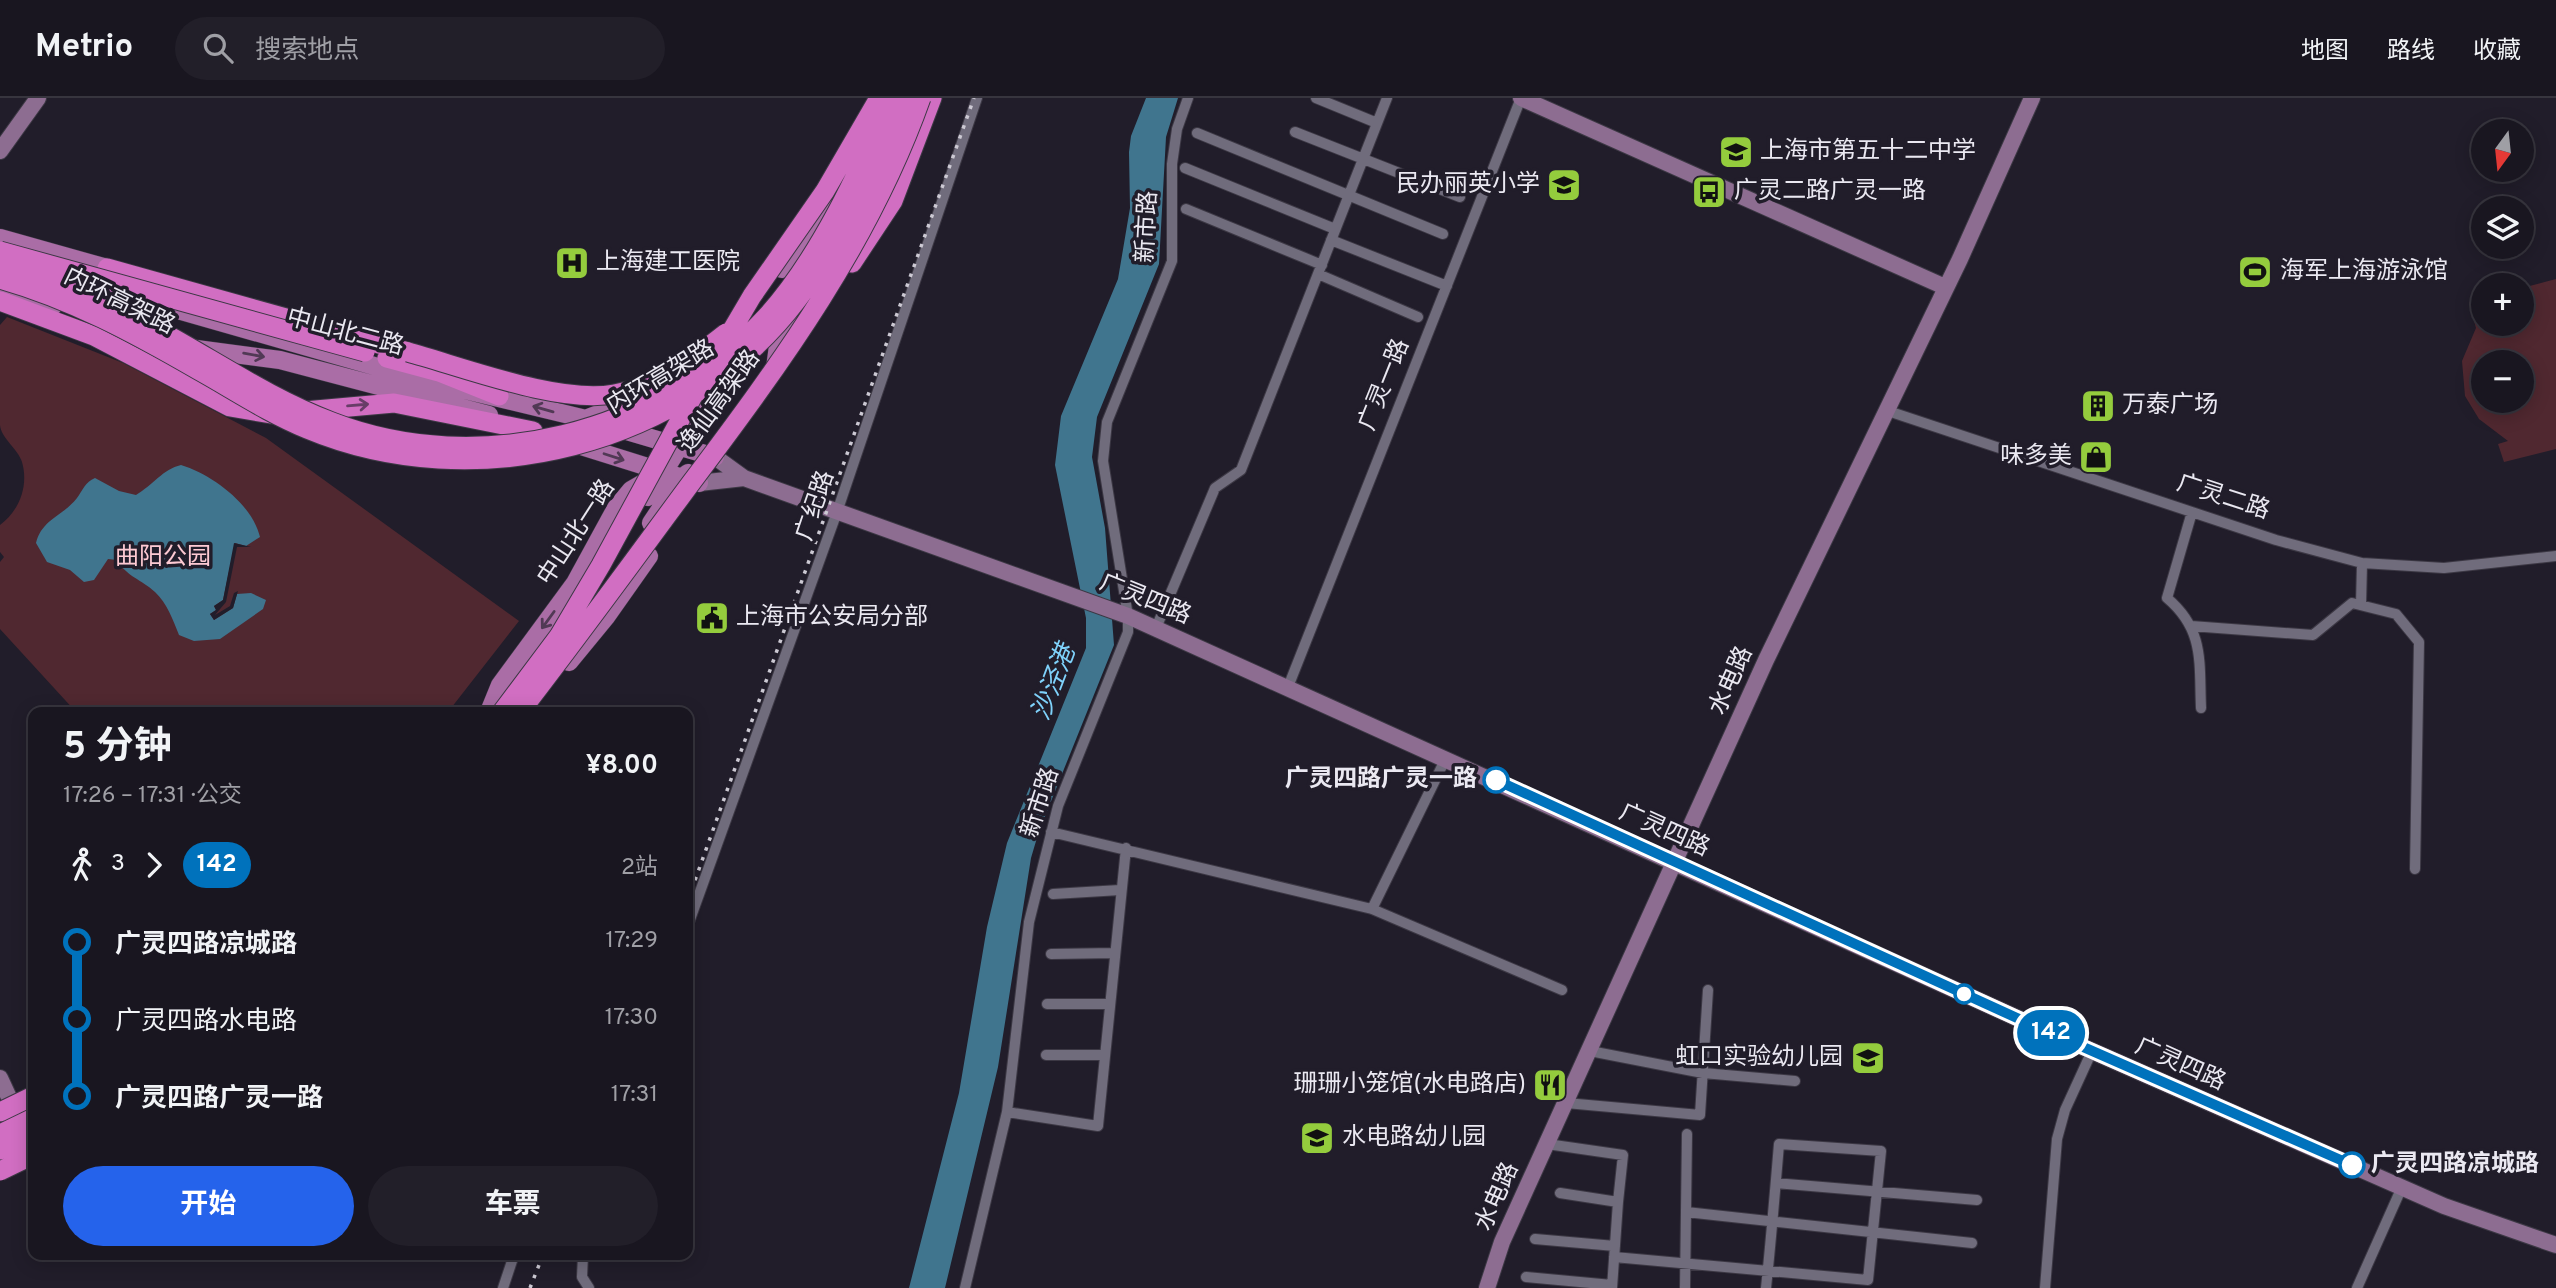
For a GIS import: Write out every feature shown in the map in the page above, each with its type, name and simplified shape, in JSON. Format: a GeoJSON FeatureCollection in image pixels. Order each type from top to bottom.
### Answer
{"type":"FeatureCollection","features":[{"type":"Feature","properties":{"kind":"highway","name":"逸仙高架路"},"geometry":{"type":"LineString","coordinates":[[506,707],[559,636],[601,565],[667,439],[752,296],[825,191],[879,98]]}},
{"type":"Feature","properties":{"kind":"highway","name":"内环高架路"},"geometry":{"type":"LineString","coordinates":[[0,265],[70,286],[105,302],[158,330],[254,388],[331,422],[386,439],[468,448],[532,442],[603,424],[685,383],[727,353],[766,316],[823,227],[891,98]]}},
{"type":"Feature","properties":{"kind":"highway","name":"内环高架路"},"geometry":{"type":"LineString","coordinates":[[0,279],[89,311],[251,402],[307,429],[347,443],[424,459],[468,461],[556,451],[613,436],[650,418],[699,390],[747,354],[796,301],[833,247],[872,176],[907,98]]}},
{"type":"Feature","properties":{"kind":"highway","name":"逸仙高架路"},"geometry":{"type":"LineString","coordinates":[[524,707],[800,334],[860,236],[899,160],[923,98]]}},
{"type":"Feature","properties":{"kind":"highway"},"geometry":{"type":"LineString","coordinates":[[773,381],[893,201],[932,98]]}},
{"type":"Feature","properties":{"kind":"highway"},"geometry":{"type":"LineString","coordinates":[[107,268],[539,387],[587,396],[614,394],[642,387],[702,352],[748,315],[781,280],[823,227]]}},
{"type":"Feature","properties":{"kind":"highway"},"geometry":{"type":"LineString","coordinates":[[0,251],[439,372],[499,396]]}},
{"type":"Feature","properties":{"kind":"highway"},"geometry":{"type":"LineString","coordinates":[[0,301],[59,321],[133,355],[230,407],[250,412],[271,414],[394,403],[533,431]]}},
{"type":"Feature","properties":{"kind":"highway"},"geometry":{"type":"LineString","coordinates":[[0,1134],[16,1111]]}},
{"type":"Feature","properties":{"kind":"highway"},"geometry":{"type":"LineString","coordinates":[[1,1162],[28,1138]]}},
{"type":"Feature","properties":{"kind":"highway"},"geometry":{"type":"LineString","coordinates":[[1,1162],[28,1157]]}},
{"type":"Feature","properties":{"kind":"main road"},"geometry":{"type":"LineString","coordinates":[[0,151],[38,98]]}},
{"type":"Feature","properties":{"kind":"main road","name":"中山北一路"},"geometry":{"type":"LineString","coordinates":[[493,707],[500,685],[575,583],[616,508],[631,490],[663,473],[823,227],[879,98]]}},
{"type":"Feature","properties":{"kind":"main road"},"geometry":{"type":"LineString","coordinates":[[1521,98],[1945,287]]}},
{"type":"Feature","properties":{"kind":"main road","name":"水电路"},"geometry":{"type":"LineString","coordinates":[[1487,1288],[1502,1242],[1677,862],[1766,660],[1945,287],[2032,98]]}},
{"type":"Feature","properties":{"kind":"main road"},"geometry":{"type":"LineString","coordinates":[[570,661],[626,560],[656,515],[691,484],[715,457],[773,381],[779,338],[885,185],[912,123]]}},
{"type":"Feature","properties":{"kind":"main road"},"geometry":{"type":"LineString","coordinates":[[586,419],[659,391],[713,357],[734,336],[792,255],[823,227]]}},
{"type":"Feature","properties":{"kind":"main road"},"geometry":{"type":"LineString","coordinates":[[0,238],[107,268]]}},
{"type":"Feature","properties":{"kind":"main road","name":"中山北二路"},"geometry":{"type":"LineString","coordinates":[[0,258],[264,337],[423,380],[499,396],[586,419],[715,457]]}},
{"type":"Feature","properties":{"kind":"main road"},"geometry":{"type":"LineString","coordinates":[[42,269],[64,272],[94,266],[107,268]]}},
{"type":"Feature","properties":{"kind":"main road","name":"中山北二路"},"geometry":{"type":"LineString","coordinates":[[0,290],[47,304],[137,342],[280,360],[456,405],[691,484]]}},
{"type":"Feature","properties":{"kind":"main road","name":"广灵四路"},"geometry":{"type":"LineString","coordinates":[[715,457],[744,478],[1124,614],[2092,1051],[2470,1217],[2556,1245]]}},
{"type":"Feature","properties":{"kind":"main road","name":"广灵四路"},"geometry":{"type":"LineString","coordinates":[[691,484],[744,478]]}},
{"type":"Feature","properties":{"kind":"main road"},"geometry":{"type":"LineString","coordinates":[[533,707],[606,617],[691,484]]}},
{"type":"Feature","properties":{"kind":"main road"},"geometry":{"type":"LineString","coordinates":[[0,1078],[28,1133]]}},
{"type":"Feature","properties":{"kind":"main road"},"geometry":{"type":"LineString","coordinates":[[0,1125],[16,1111],[28,1093]]}},
{"type":"Feature","properties":{"kind":"main road"},"geometry":{"type":"LineString","coordinates":[[1,1162],[28,1149]]}},
{"type":"Feature","properties":{"kind":"street","name":"广纪路"},"geometry":{"type":"LineString","coordinates":[[693,912],[836,512],[977,98]]}},
{"type":"Feature","properties":{"kind":"street","name":"新市路"},"geometry":{"type":"LineString","coordinates":[[965,1288],[1007,1112],[1028,922],[1058,806],[1123,650],[1124,614],[1103,461],[1103,440],[1107,422],[1172,261],[1172,164],[1177,129],[1188,98]]}},
{"type":"Feature","properties":{"kind":"street"},"geometry":{"type":"LineString","coordinates":[[1316,98],[1377,123]]}},
{"type":"Feature","properties":{"kind":"street"},"geometry":{"type":"LineString","coordinates":[[1156,628],[1215,488],[1227,477],[1241,470],[1387,98]]}},
{"type":"Feature","properties":{"kind":"street","name":"广灵一路"},"geometry":{"type":"LineString","coordinates":[[1288,687],[1521,98]]}},
{"type":"Feature","properties":{"kind":"street"},"geometry":{"type":"LineString","coordinates":[[1295,132],[1460,197]]}},
{"type":"Feature","properties":{"kind":"street"},"geometry":{"type":"LineString","coordinates":[[1197,133],[1443,234]]}},
{"type":"Feature","properties":{"kind":"street"},"geometry":{"type":"LineString","coordinates":[[1185,168],[1447,286]]}},
{"type":"Feature","properties":{"kind":"street"},"geometry":{"type":"LineString","coordinates":[[1186,209],[1418,317]]}},
{"type":"Feature","properties":{"kind":"street","name":"广灵二路"},"geometry":{"type":"LineString","coordinates":[[1885,410],[2192,512],[2362,563],[2444,568],[2556,556]]}},
{"type":"Feature","properties":{"kind":"street"},"geometry":{"type":"LineString","coordinates":[[2192,512],[2167,598],[2182,611],[2197,638],[2201,708]]}},
{"type":"Feature","properties":{"kind":"street"},"geometry":{"type":"LineString","coordinates":[[2361,605],[2362,563]]}},
{"type":"Feature","properties":{"kind":"street"},"geometry":{"type":"LineString","coordinates":[[2191,626],[2313,635],[2352,603],[2396,614],[2419,642],[2414,869]]}},
{"type":"Feature","properties":{"kind":"street"},"geometry":{"type":"LineString","coordinates":[[1372,909],[1446,758]]}},
{"type":"Feature","properties":{"kind":"street"},"geometry":{"type":"LineString","coordinates":[[1051,832],[1372,909],[1562,990]]}},
{"type":"Feature","properties":{"kind":"street"},"geometry":{"type":"LineString","coordinates":[[1007,1112],[1098,1126],[1126,848]]}},
{"type":"Feature","properties":{"kind":"street"},"geometry":{"type":"LineString","coordinates":[[1053,894],[1121,890]]}},
{"type":"Feature","properties":{"kind":"street"},"geometry":{"type":"LineString","coordinates":[[1051,954],[1115,953]]}},
{"type":"Feature","properties":{"kind":"street"},"geometry":{"type":"LineString","coordinates":[[1566,1103],[1700,1115],[1708,990]]}},
{"type":"Feature","properties":{"kind":"street"},"geometry":{"type":"LineString","coordinates":[[1047,1004],[1110,1004]]}},
{"type":"Feature","properties":{"kind":"street"},"geometry":{"type":"LineString","coordinates":[[1590,1051],[1703,1073],[1795,1081]]}},
{"type":"Feature","properties":{"kind":"street"},"geometry":{"type":"LineString","coordinates":[[2045,1288],[2057,1139],[2065,1110],[2092,1051]]}},
{"type":"Feature","properties":{"kind":"street"},"geometry":{"type":"LineString","coordinates":[[1046,1055],[1105,1055]]}},
{"type":"Feature","properties":{"kind":"street"},"geometry":{"type":"LineString","coordinates":[[1685,1288],[1687,1134]]}},
{"type":"Feature","properties":{"kind":"street"},"geometry":{"type":"LineString","coordinates":[[1526,1277],[1612,1286],[1623,1155],[1547,1144]]}},
{"type":"Feature","properties":{"kind":"street"},"geometry":{"type":"LineString","coordinates":[[1535,1239],[1685,1264],[1768,1271],[1868,1280],[1881,1151],[1779,1144],[1776,1183],[1772,1221],[1768,1271],[1766,1288]]}},
{"type":"Feature","properties":{"kind":"street"},"geometry":{"type":"LineString","coordinates":[[1776,1183],[1977,1200]]}},
{"type":"Feature","properties":{"kind":"street"},"geometry":{"type":"LineString","coordinates":[[2357,1288],[2402,1187]]}},
{"type":"Feature","properties":{"kind":"street"},"geometry":{"type":"LineString","coordinates":[[1560,1193],[1618,1202]]}},
{"type":"Feature","properties":{"kind":"street"},"geometry":{"type":"LineString","coordinates":[[1686,1212],[1972,1242]]}},
{"type":"Feature","properties":{"kind":"street"},"geometry":{"type":"LineString","coordinates":[[503,1288],[512,1260]]}},
{"type":"Feature","properties":{"kind":"street"},"geometry":{"type":"LineString","coordinates":[[583,1260],[582,1276],[589,1288]]}},
{"type":"Feature","properties":{"kind":"green space"},"geometry":{"type":"Polygon","coordinates":[[[2556,279],[2556,449],[2504,462],[2498,444],[2508,441],[2479,419],[2475,413],[2534,413],[2534,350],[2471,350],[2471,406],[2465,396],[2462,361],[2473,336],[2534,336],[2534,285],[2556,279]]]}},
{"type":"Feature","properties":{"kind":"green space","name":"曲阳公园"},"geometry":{"type":"Polygon","coordinates":[[[7,317],[123,363],[266,438],[519,621],[452,707],[71,707],[0,629],[0,562],[4,557],[0,552],[0,525],[12,513],[21,497],[24,471],[20,457],[3,434],[0,425],[0,325],[7,317]]]}},
{"type":"Feature","properties":{"kind":"water"},"geometry":{"type":"Polygon","coordinates":[[[1146,98],[1178,98],[1166,137],[1159,264],[1097,417],[1092,457],[1105,528],[1114,645],[1039,831],[1031,858],[998,1067],[945,1288],[909,1288],[959,1093],[987,927],[1007,843],[1086,648],[1086,618],[1055,465],[1061,416],[1118,279],[1130,208],[1131,136],[1146,98]]]}},
{"type":"Feature","properties":{"kind":"water"},"geometry":{"type":"Polygon","coordinates":[[[181,465],[206,476],[230,492],[249,513],[260,537],[246,546],[235,543],[223,600],[214,606],[216,610],[210,614],[214,620],[233,608],[237,594],[251,593],[266,600],[263,609],[220,639],[194,641],[179,635],[159,596],[125,570],[117,560],[108,559],[94,580],[84,582],[70,570],[47,562],[36,543],[43,528],[71,504],[86,484],[95,478],[119,491],[136,495],[169,470],[181,465]]]}},
{"type":"Feature","properties":{"kind":"pier"},"geometry":{"type":"Polygon","coordinates":[[[234,543],[251,547],[237,547],[226,602],[215,615],[230,606],[234,593],[238,591],[233,608],[214,620],[210,614],[216,610],[214,606],[223,600],[234,543]]]}},
{"type":"Feature","properties":{"kind":"railway"},"geometry":{"type":"LineString","coordinates":[[693,886],[974,98]]}},
{"type":"Feature","properties":{"kind":"railway"},"geometry":{"type":"LineString","coordinates":[[530,1288],[541,1260]]}},
{"type":"Feature","properties":{"kind":"bus line","name":"142"},"geometry":{"type":"LineString","coordinates":[[1496,780],[2017,1018],[2352,1165]]}},
{"type":"Feature","properties":{"kind":"place","name":"上海市第五十二中学"},"geometry":{"type":"Point","coordinates":[1736,152]}},
{"type":"Feature","properties":{"kind":"place","name":"民办丽英小学"},"geometry":{"type":"Point","coordinates":[1564,185]}},
{"type":"Feature","properties":{"kind":"place","name":"广灵二路广灵一路"},"geometry":{"type":"Point","coordinates":[1709,192]}},
{"type":"Feature","properties":{"kind":"place","name":"上海建工医院"},"geometry":{"type":"Point","coordinates":[572,263]}},
{"type":"Feature","properties":{"kind":"place","name":"海军上海游泳馆"},"geometry":{"type":"Point","coordinates":[2255,272]}},
{"type":"Feature","properties":{"kind":"place","name":"万泰广场"},"geometry":{"type":"Point","coordinates":[2098,406]}},
{"type":"Feature","properties":{"kind":"place","name":"味多美"},"geometry":{"type":"Point","coordinates":[2096,457]}},
{"type":"Feature","properties":{"kind":"place","name":"上海市公安局分部"},"geometry":{"type":"Point","coordinates":[712,618]}},
{"type":"Feature","properties":{"kind":"place","name":"广灵四路广灵一路"},"geometry":{"type":"Point","coordinates":[1496,780]}},
{"type":"Feature","properties":{"kind":"place","name":"虹口实验幼儿园"},"geometry":{"type":"Point","coordinates":[1868,1058]}},
{"type":"Feature","properties":{"kind":"place","name":"珊珊小笼馆(水电路店)"},"geometry":{"type":"Point","coordinates":[1550,1085]}},
{"type":"Feature","properties":{"kind":"place","name":"水电路幼儿园"},"geometry":{"type":"Point","coordinates":[1317,1138]}},
{"type":"Feature","properties":{"kind":"place","name":"广灵四路凉城路"},"geometry":{"type":"Point","coordinates":[2352,1165]}},
{"type":"Feature","properties":{"kind":"water label","name":"沙泾港"},"geometry":{"type":"Point","coordinates":[1055,683]}}]}
